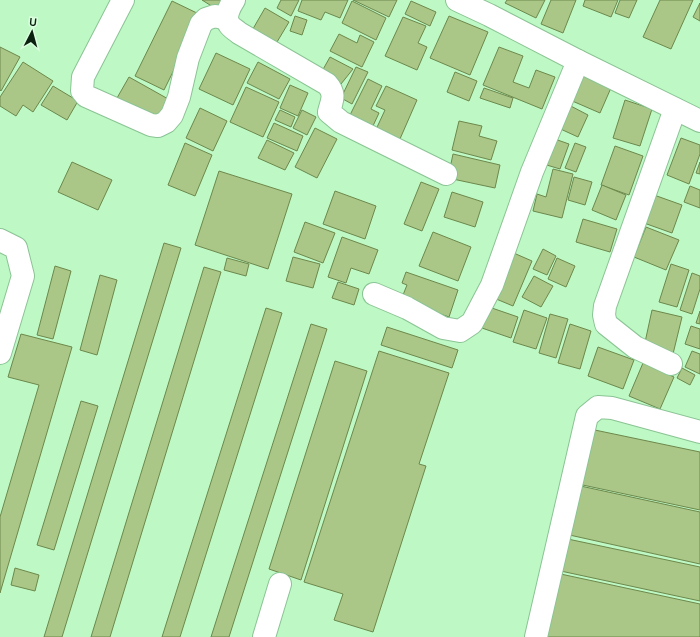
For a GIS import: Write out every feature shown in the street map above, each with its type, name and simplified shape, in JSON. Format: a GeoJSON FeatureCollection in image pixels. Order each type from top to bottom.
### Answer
{"type":"FeatureCollection","features":[{"type":"Feature","properties":{"kind":"street"},"geometry":{"type":"LineString","coordinates":[[122,0],[83,76],[82,91],[86,96],[151,125],[158,126],[166,122],[172,115],[179,97],[188,58],[201,24],[206,19],[231,10],[229,25],[239,33],[327,84],[332,89],[333,96],[329,112],[332,116],[341,122],[446,174]]}},
{"type":"Feature","properties":{"kind":"street"},"geometry":{"type":"LineString","coordinates":[[457,0],[493,7],[578,61],[700,121]]}},
{"type":"Feature","properties":{"kind":"street"},"geometry":{"type":"LineString","coordinates":[[374,294],[407,308],[443,328],[460,331],[472,322],[492,285],[532,172],[578,61]]}},
{"type":"Feature","properties":{"kind":"street"},"geometry":{"type":"LineString","coordinates":[[671,364],[635,347],[606,324],[604,315],[605,306],[675,109]]}},
{"type":"Feature","properties":{"kind":"street"},"geometry":{"type":"LineString","coordinates":[[0,240],[16,248],[23,276],[0,353]]}},
{"type":"Feature","properties":{"kind":"street"},"geometry":{"type":"LineString","coordinates":[[536,637],[587,416],[598,407],[612,408],[700,432]]}},
{"type":"Feature","properties":{"kind":"street"},"geometry":{"type":"LineString","coordinates":[[264,637],[280,584]]}},
{"type":"Feature","properties":{"kind":"building"},"geometry":{"type":"Polygon","coordinates":[[[202,0],[229,0],[221,12],[202,0]]]}},
{"type":"Feature","properties":{"kind":"building"},"geometry":{"type":"Polygon","coordinates":[[[281,0],[299,0],[291,16],[277,8],[281,0]]]}},
{"type":"Feature","properties":{"kind":"building"},"geometry":{"type":"Polygon","coordinates":[[[302,0],[348,0],[340,18],[325,12],[321,20],[298,11],[302,0]]]}},
{"type":"Feature","properties":{"kind":"building"},"geometry":{"type":"Polygon","coordinates":[[[353,0],[397,0],[389,17],[353,0]]]}},
{"type":"Feature","properties":{"kind":"building"},"geometry":{"type":"Polygon","coordinates":[[[507,0],[545,0],[536,18],[505,3],[507,0]]]}},
{"type":"Feature","properties":{"kind":"building"},"geometry":{"type":"Polygon","coordinates":[[[551,0],[576,0],[563,33],[541,24],[551,0]]]}},
{"type":"Feature","properties":{"kind":"building"},"geometry":{"type":"Polygon","coordinates":[[[585,0],[618,0],[611,17],[583,6],[585,0]]]}},
{"type":"Feature","properties":{"kind":"building"},"geometry":{"type":"Polygon","coordinates":[[[620,0],[637,0],[629,18],[615,13],[620,0]]]}},
{"type":"Feature","properties":{"kind":"building"},"geometry":{"type":"Polygon","coordinates":[[[660,0],[693,0],[671,49],[643,37],[660,0]]]}},
{"type":"Feature","properties":{"kind":"building"},"geometry":{"type":"Polygon","coordinates":[[[172,1],[201,15],[164,90],[135,76],[172,1]]]}},
{"type":"Feature","properties":{"kind":"building"},"geometry":{"type":"Polygon","coordinates":[[[352,1],[386,18],[376,40],[342,23],[352,1]]]}},
{"type":"Feature","properties":{"kind":"building"},"geometry":{"type":"Polygon","coordinates":[[[411,1],[436,12],[430,26],[405,14],[411,1]]]}},
{"type":"Feature","properties":{"kind":"building"},"geometry":{"type":"Polygon","coordinates":[[[700,3],[700,21],[693,17],[700,3]]]}},
{"type":"Feature","properties":{"kind":"building"},"geometry":{"type":"Polygon","coordinates":[[[265,8],[289,22],[274,47],[250,34],[265,8]]]}},
{"type":"Feature","properties":{"kind":"building"},"geometry":{"type":"Polygon","coordinates":[[[295,16],[307,20],[302,35],[290,31],[295,16]]]}},
{"type":"Feature","properties":{"kind":"building"},"geometry":{"type":"Polygon","coordinates":[[[449,16],[488,32],[470,75],[430,58],[449,16]]]}},
{"type":"Feature","properties":{"kind":"building"},"geometry":{"type":"Polygon","coordinates":[[[403,17],[426,26],[418,43],[427,47],[417,70],[385,56],[403,17]]]}},
{"type":"Feature","properties":{"kind":"building"},"geometry":{"type":"Polygon","coordinates":[[[339,34],[357,43],[360,35],[374,42],[362,67],[330,51],[339,34]]]}},
{"type":"Feature","properties":{"kind":"building"},"geometry":{"type":"Polygon","coordinates":[[[0,47],[20,57],[1,91],[0,90],[0,47]]]}},
{"type":"Feature","properties":{"kind":"building"},"geometry":{"type":"Polygon","coordinates":[[[499,47],[523,56],[513,82],[529,88],[536,70],[555,77],[542,109],[483,85],[499,47]]]}},
{"type":"Feature","properties":{"kind":"building"},"geometry":{"type":"Polygon","coordinates":[[[216,53],[250,69],[233,105],[199,89],[216,53]]]}},
{"type":"Feature","properties":{"kind":"building"},"geometry":{"type":"Polygon","coordinates":[[[330,57],[353,69],[341,84],[321,73],[330,57]]]}},
{"type":"Feature","properties":{"kind":"building"},"geometry":{"type":"Polygon","coordinates":[[[23,62],[53,81],[33,112],[23,105],[16,116],[0,106],[0,97],[23,62]]]}},
{"type":"Feature","properties":{"kind":"building"},"geometry":{"type":"Polygon","coordinates":[[[258,62],[290,79],[279,99],[247,83],[258,62]]]}},
{"type":"Feature","properties":{"kind":"building"},"geometry":{"type":"Polygon","coordinates":[[[356,67],[368,72],[352,104],[341,98],[356,67]]]}},
{"type":"Feature","properties":{"kind":"building"},"geometry":{"type":"Polygon","coordinates":[[[584,68],[614,81],[600,113],[570,100],[584,68]]]}},
{"type":"Feature","properties":{"kind":"building"},"geometry":{"type":"Polygon","coordinates":[[[455,72],[477,81],[469,101],[447,92],[455,72]]]}},
{"type":"Feature","properties":{"kind":"building"},"geometry":{"type":"Polygon","coordinates":[[[129,77],[170,100],[159,121],[117,98],[129,77]]]}},
{"type":"Feature","properties":{"kind":"building"},"geometry":{"type":"Polygon","coordinates":[[[368,79],[382,86],[371,109],[379,113],[372,128],[349,117],[368,79]]]}},
{"type":"Feature","properties":{"kind":"building"},"geometry":{"type":"Polygon","coordinates":[[[290,85],[308,93],[298,116],[280,108],[290,85]]]}},
{"type":"Feature","properties":{"kind":"building"},"geometry":{"type":"Polygon","coordinates":[[[53,86],[78,101],[67,120],[41,105],[53,86]]]}},
{"type":"Feature","properties":{"kind":"building"},"geometry":{"type":"Polygon","coordinates":[[[386,86],[417,100],[396,148],[372,138],[385,110],[376,106],[386,86]]]}},
{"type":"Feature","properties":{"kind":"building"},"geometry":{"type":"Polygon","coordinates":[[[246,87],[279,102],[263,137],[230,122],[246,87]]]}},
{"type":"Feature","properties":{"kind":"building"},"geometry":{"type":"Polygon","coordinates":[[[484,88],[513,98],[510,108],[480,98],[484,88]]]}},
{"type":"Feature","properties":{"kind":"building"},"geometry":{"type":"Polygon","coordinates":[[[625,100],[652,109],[640,146],[613,138],[625,100]]]}},
{"type":"Feature","properties":{"kind":"building"},"geometry":{"type":"Polygon","coordinates":[[[565,103],[588,115],[578,137],[554,126],[565,103]]]}},
{"type":"Feature","properties":{"kind":"building"},"geometry":{"type":"Polygon","coordinates":[[[200,108],[227,121],[213,151],[186,138],[200,108]]]}},
{"type":"Feature","properties":{"kind":"building"},"geometry":{"type":"Polygon","coordinates":[[[280,110],[295,117],[291,127],[275,120],[280,110]]]}},
{"type":"Feature","properties":{"kind":"building"},"geometry":{"type":"Polygon","coordinates":[[[302,110],[316,117],[307,135],[293,128],[302,110]]]}},
{"type":"Feature","properties":{"kind":"building"},"geometry":{"type":"Polygon","coordinates":[[[459,121],[482,126],[479,136],[497,141],[491,160],[452,150],[459,121]]]}},
{"type":"Feature","properties":{"kind":"building"},"geometry":{"type":"Polygon","coordinates":[[[274,123],[303,136],[297,151],[267,138],[274,123]]]}},
{"type":"Feature","properties":{"kind":"building"},"geometry":{"type":"Polygon","coordinates":[[[315,128],[337,139],[317,178],[295,167],[315,128]]]}},
{"type":"Feature","properties":{"kind":"building"},"geometry":{"type":"Polygon","coordinates":[[[549,137],[569,144],[560,169],[540,163],[549,137]]]}},
{"type":"Feature","properties":{"kind":"building"},"geometry":{"type":"Polygon","coordinates":[[[681,138],[700,145],[700,154],[689,184],[667,175],[681,138]]]}},
{"type":"Feature","properties":{"kind":"building"},"geometry":{"type":"Polygon","coordinates":[[[267,140],[294,153],[285,170],[258,158],[267,140]]]}},
{"type":"Feature","properties":{"kind":"building"},"geometry":{"type":"Polygon","coordinates":[[[185,143],[212,155],[195,196],[168,185],[185,143]]]}},
{"type":"Feature","properties":{"kind":"building"},"geometry":{"type":"Polygon","coordinates":[[[575,143],[586,147],[576,172],[565,168],[575,143]]]}},
{"type":"Feature","properties":{"kind":"building"},"geometry":{"type":"Polygon","coordinates":[[[615,146],[643,156],[629,195],[601,185],[615,146]]]}},
{"type":"Feature","properties":{"kind":"building"},"geometry":{"type":"Polygon","coordinates":[[[453,154],[500,165],[495,188],[448,178],[453,154]]]}},
{"type":"Feature","properties":{"kind":"building"},"geometry":{"type":"Polygon","coordinates":[[[72,162],[112,180],[98,210],[58,192],[72,162]]]}},
{"type":"Feature","properties":{"kind":"building"},"geometry":{"type":"Polygon","coordinates":[[[700,162],[700,174],[696,173],[700,162]]]}},
{"type":"Feature","properties":{"kind":"building"},"geometry":{"type":"Polygon","coordinates":[[[553,169],[573,174],[562,218],[533,211],[537,194],[546,197],[553,169]]]}},
{"type":"Feature","properties":{"kind":"building"},"geometry":{"type":"Polygon","coordinates":[[[219,171],[292,194],[268,269],[195,245],[219,171]]]}},
{"type":"Feature","properties":{"kind":"building"},"geometry":{"type":"Polygon","coordinates":[[[574,177],[592,182],[585,205],[568,200],[574,177]]]}},
{"type":"Feature","properties":{"kind":"building"},"geometry":{"type":"Polygon","coordinates":[[[421,182],[439,189],[422,231],[404,224],[421,182]]]}},
{"type":"Feature","properties":{"kind":"building"},"geometry":{"type":"Polygon","coordinates":[[[602,185],[626,195],[616,220],[592,210],[602,185]]]}},
{"type":"Feature","properties":{"kind":"building"},"geometry":{"type":"Polygon","coordinates":[[[690,186],[700,190],[700,208],[684,202],[690,186]]]}},
{"type":"Feature","properties":{"kind":"building"},"geometry":{"type":"Polygon","coordinates":[[[335,191],[376,206],[365,239],[323,224],[335,191]]]}},
{"type":"Feature","properties":{"kind":"building"},"geometry":{"type":"Polygon","coordinates":[[[452,192],[483,202],[475,227],[444,217],[452,192]]]}},
{"type":"Feature","properties":{"kind":"building"},"geometry":{"type":"Polygon","coordinates":[[[654,195],[682,205],[672,233],[644,223],[654,195]]]}},
{"type":"Feature","properties":{"kind":"building"},"geometry":{"type":"Polygon","coordinates":[[[583,219],[617,229],[610,252],[576,242],[583,219]]]}},
{"type":"Feature","properties":{"kind":"building"},"geometry":{"type":"Polygon","coordinates":[[[305,222],[335,233],[323,263],[294,252],[305,222]]]}},
{"type":"Feature","properties":{"kind":"building"},"geometry":{"type":"Polygon","coordinates":[[[646,227],[679,240],[666,270],[634,257],[646,227]]]}},
{"type":"Feature","properties":{"kind":"building"},"geometry":{"type":"Polygon","coordinates":[[[433,232],[471,247],[458,281],[419,266],[433,232]]]}},
{"type":"Feature","properties":{"kind":"building"},"geometry":{"type":"Polygon","coordinates":[[[342,237],[378,250],[369,274],[351,268],[346,283],[328,277],[342,237]]]}},
{"type":"Feature","properties":{"kind":"building"},"geometry":{"type":"Polygon","coordinates":[[[164,243],[181,248],[62,637],[44,637],[164,243]]]}},
{"type":"Feature","properties":{"kind":"building"},"geometry":{"type":"Polygon","coordinates":[[[543,249],[556,256],[547,275],[533,269],[543,249]]]}},
{"type":"Feature","properties":{"kind":"building"},"geometry":{"type":"Polygon","coordinates":[[[509,251],[532,261],[513,306],[489,296],[509,251]]]}},
{"type":"Feature","properties":{"kind":"building"},"geometry":{"type":"Polygon","coordinates":[[[293,257],[320,264],[313,288],[286,281],[293,257]]]}},
{"type":"Feature","properties":{"kind":"building"},"geometry":{"type":"Polygon","coordinates":[[[227,258],[249,264],[246,276],[224,270],[227,258]]]}},
{"type":"Feature","properties":{"kind":"building"},"geometry":{"type":"Polygon","coordinates":[[[557,258],[575,266],[566,287],[548,279],[557,258]]]}},
{"type":"Feature","properties":{"kind":"building"},"geometry":{"type":"Polygon","coordinates":[[[671,264],[689,270],[677,307],[659,302],[671,264]]]}},
{"type":"Feature","properties":{"kind":"building"},"geometry":{"type":"Polygon","coordinates":[[[55,266],[71,271],[53,339],[37,335],[55,266]]]}},
{"type":"Feature","properties":{"kind":"building"},"geometry":{"type":"Polygon","coordinates":[[[204,267],[221,272],[110,637],[91,637],[204,267]]]}},
{"type":"Feature","properties":{"kind":"building"},"geometry":{"type":"Polygon","coordinates":[[[406,272],[458,290],[449,317],[401,300],[407,285],[402,283],[406,272]]]}},
{"type":"Feature","properties":{"kind":"building"},"geometry":{"type":"Polygon","coordinates":[[[692,273],[700,276],[700,289],[692,314],[680,310],[692,273]]]}},
{"type":"Feature","properties":{"kind":"building"},"geometry":{"type":"Polygon","coordinates":[[[100,275],[117,280],[97,355],[80,350],[100,275]]]}},
{"type":"Feature","properties":{"kind":"building"},"geometry":{"type":"Polygon","coordinates":[[[534,276],[553,286],[541,307],[522,297],[534,276]]]}},
{"type":"Feature","properties":{"kind":"building"},"geometry":{"type":"Polygon","coordinates":[[[338,282],[359,289],[354,305],[332,298],[338,282]]]}},
{"type":"Feature","properties":{"kind":"building"},"geometry":{"type":"Polygon","coordinates":[[[486,306],[518,317],[511,338],[479,327],[486,306]]]}},
{"type":"Feature","properties":{"kind":"building"},"geometry":{"type":"Polygon","coordinates":[[[266,308],[282,313],[180,637],[162,637],[266,308]]]}},
{"type":"Feature","properties":{"kind":"building"},"geometry":{"type":"Polygon","coordinates":[[[524,310],[547,318],[536,349],[513,342],[524,310]]]}},
{"type":"Feature","properties":{"kind":"building"},"geometry":{"type":"Polygon","coordinates":[[[652,310],[682,317],[673,354],[644,347],[652,310]]]}},
{"type":"Feature","properties":{"kind":"building"},"geometry":{"type":"Polygon","coordinates":[[[700,311],[700,324],[696,323],[700,311]]]}},
{"type":"Feature","properties":{"kind":"building"},"geometry":{"type":"Polygon","coordinates":[[[550,314],[568,319],[556,358],[539,353],[550,314]]]}},
{"type":"Feature","properties":{"kind":"building"},"geometry":{"type":"Polygon","coordinates":[[[311,324],[327,329],[229,637],[211,637],[311,324]]]}},
{"type":"Feature","properties":{"kind":"building"},"geometry":{"type":"Polygon","coordinates":[[[570,324],[591,331],[580,369],[558,363],[570,324]]]}},
{"type":"Feature","properties":{"kind":"building"},"geometry":{"type":"Polygon","coordinates":[[[691,326],[700,329],[700,349],[685,344],[691,326]]]}},
{"type":"Feature","properties":{"kind":"building"},"geometry":{"type":"Polygon","coordinates":[[[387,327],[458,350],[452,368],[381,345],[387,327]]]}},
{"type":"Feature","properties":{"kind":"building"},"geometry":{"type":"Polygon","coordinates":[[[21,334],[72,347],[0,593],[0,517],[39,385],[8,377],[21,334]]]}},
{"type":"Feature","properties":{"kind":"building"},"geometry":{"type":"Polygon","coordinates":[[[598,347],[634,360],[623,389],[588,376],[598,347]]]}},
{"type":"Feature","properties":{"kind":"building"},"geometry":{"type":"Polygon","coordinates":[[[379,351],[449,373],[419,464],[426,466],[373,632],[334,620],[343,594],[304,582],[379,351]]]}},
{"type":"Feature","properties":{"kind":"building"},"geometry":{"type":"Polygon","coordinates":[[[692,351],[700,354],[700,374],[685,367],[692,351]]]}},
{"type":"Feature","properties":{"kind":"building"},"geometry":{"type":"Polygon","coordinates":[[[335,361],[367,371],[301,580],[269,569],[335,361]]]}},
{"type":"Feature","properties":{"kind":"building"},"geometry":{"type":"Polygon","coordinates":[[[643,363],[674,377],[660,409],[629,396],[643,363]]]}},
{"type":"Feature","properties":{"kind":"building"},"geometry":{"type":"Polygon","coordinates":[[[682,368],[695,375],[690,385],[677,378],[682,368]]]}},
{"type":"Feature","properties":{"kind":"building"},"geometry":{"type":"Polygon","coordinates":[[[81,401],[98,406],[54,550],[37,545],[81,401]]]}},
{"type":"Feature","properties":{"kind":"building"},"geometry":{"type":"Polygon","coordinates":[[[590,429],[700,452],[700,510],[578,484],[590,429]]]}},
{"type":"Feature","properties":{"kind":"building"},"geometry":{"type":"Polygon","coordinates":[[[576,485],[700,512],[700,564],[565,534],[576,485]]]}},
{"type":"Feature","properties":{"kind":"building"},"geometry":{"type":"Polygon","coordinates":[[[563,538],[700,567],[700,601],[556,570],[563,538]]]}},
{"type":"Feature","properties":{"kind":"building"},"geometry":{"type":"Polygon","coordinates":[[[15,568],[39,575],[35,591],[11,585],[15,568]]]}},
{"type":"Feature","properties":{"kind":"building"},"geometry":{"type":"Polygon","coordinates":[[[556,573],[700,604],[700,637],[542,637],[556,573]]]}}]}
